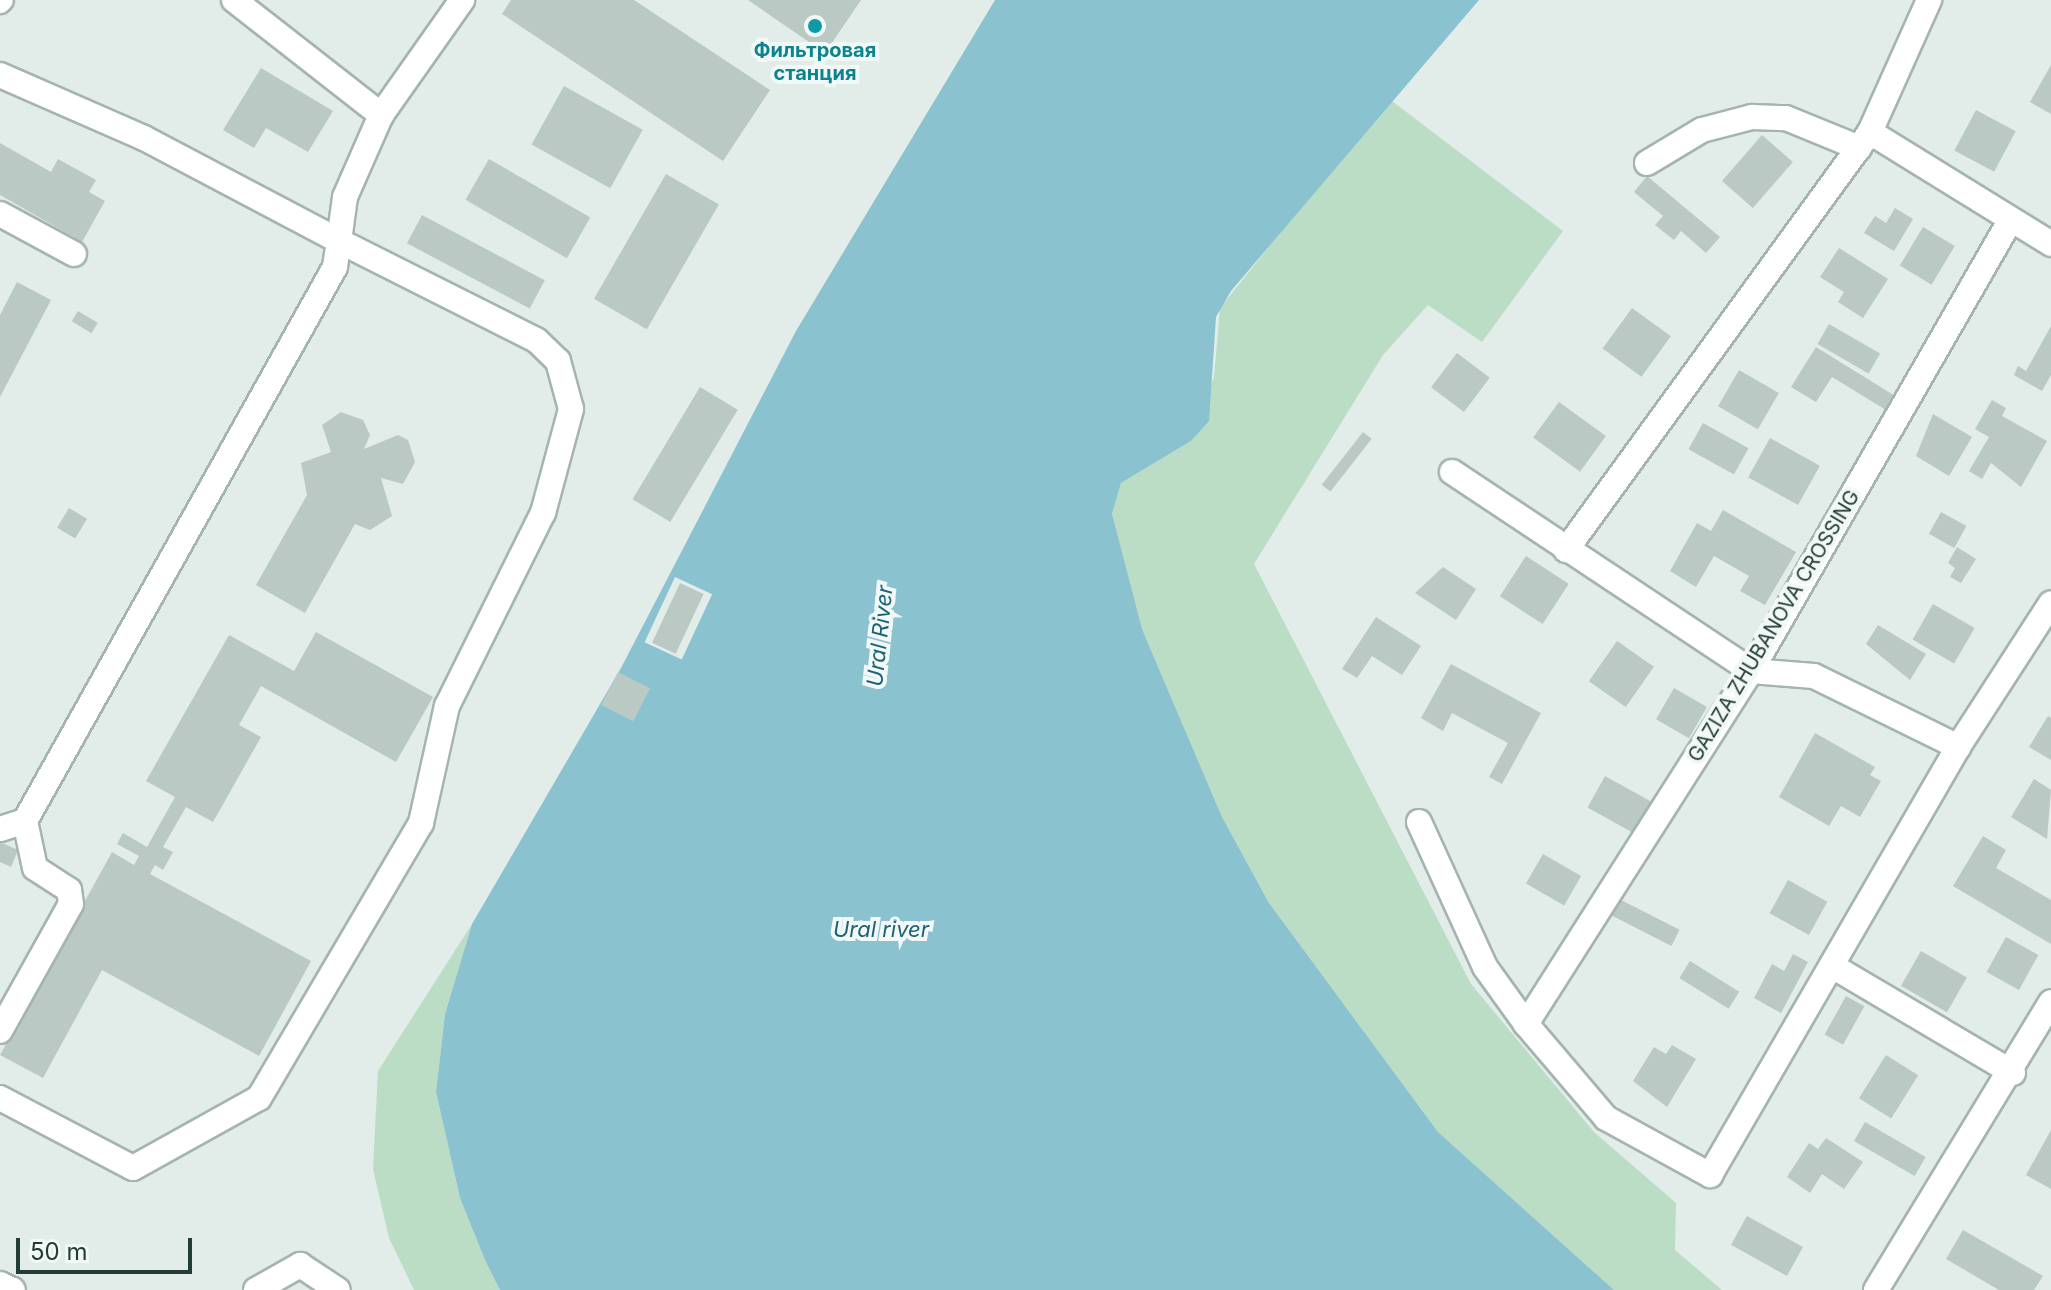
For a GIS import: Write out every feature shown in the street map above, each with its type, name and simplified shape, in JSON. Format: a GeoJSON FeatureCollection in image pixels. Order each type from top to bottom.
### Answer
{"type":"FeatureCollection","features":[{"type":"Feature","properties":{"kind":"street"},"geometry":{"type":"LineString","coordinates":[[234,0],[381,115]]}},
{"type":"Feature","properties":{"kind":"street"},"geometry":{"type":"LineString","coordinates":[[1566,550],[1864,140],[1929,0]]}},
{"type":"Feature","properties":{"kind":"street"},"geometry":{"type":"LineString","coordinates":[[0,1031],[71,904],[69,890],[35,868],[25,821],[335,267],[345,197],[381,115],[456,2]]}},
{"type":"Feature","properties":{"kind":"street"},"geometry":{"type":"LineString","coordinates":[[0,75],[144,138],[536,340],[558,361],[571,409],[543,513],[447,706],[421,823],[259,1098],[133,1168],[0,1098]]}},
{"type":"Feature","properties":{"kind":"street"},"geometry":{"type":"LineString","coordinates":[[1647,163],[1702,130],[1752,117],[1786,118],[1864,140],[2051,244]]}},
{"type":"Feature","properties":{"kind":"street"},"geometry":{"type":"LineString","coordinates":[[0,214],[74,254]]}},
{"type":"Feature","properties":{"kind":"street","name":"GAZIZA ZHUBANOVA CROSSING"},"geometry":{"type":"LineString","coordinates":[[1526,1024],[1751,671],[2010,221]]}},
{"type":"Feature","properties":{"kind":"street"},"geometry":{"type":"LineString","coordinates":[[1452,472],[1751,671],[1814,676],[1958,747]]}},
{"type":"Feature","properties":{"kind":"street"},"geometry":{"type":"LineString","coordinates":[[1419,822],[1485,967],[1526,1024],[1606,1118],[1710,1175],[1834,967],[1958,747],[2051,603]]}},
{"type":"Feature","properties":{"kind":"street"},"geometry":{"type":"LineString","coordinates":[[0,829],[25,821]]}},
{"type":"Feature","properties":{"kind":"street"},"geometry":{"type":"LineString","coordinates":[[1834,967],[2013,1073]]}},
{"type":"Feature","properties":{"kind":"street"},"geometry":{"type":"LineString","coordinates":[[1876,1290],[2013,1073],[2051,1002]]}},
{"type":"Feature","properties":{"kind":"street"},"geometry":{"type":"LineString","coordinates":[[256,1290],[300,1265],[338,1290]]}},
{"type":"Feature","properties":{"kind":"street"},"geometry":{"type":"LineString","coordinates":[[0,1284],[13,1290]]}},
{"type":"Feature","properties":{"kind":"green space"},"geometry":{"type":"Polygon","coordinates":[[[1388,98],[1563,231],[1482,342],[1428,305],[1383,355],[1254,564],[1471,984],[1594,1132],[1676,1203],[1675,1250],[1722,1290],[1614,1290],[1438,1132],[1269,903],[1222,817],[1142,629],[1115,543],[1112,514],[1121,483],[1191,441],[1214,377],[1220,308],[1388,98]]]}},
{"type":"Feature","properties":{"kind":"green space"},"geometry":{"type":"Polygon","coordinates":[[[472,924],[445,1014],[436,1092],[460,1198],[500,1290],[414,1290],[389,1238],[373,1169],[378,1071],[472,924]]]}},
{"type":"Feature","properties":{"kind":"water","name":"Ural river"},"geometry":{"type":"Polygon","coordinates":[[[995,0],[1479,0],[1231,291],[1216,317],[1209,421],[1191,441],[1121,483],[1112,514],[1142,629],[1222,817],[1269,903],[1438,1132],[1614,1290],[500,1290],[486,1262],[460,1198],[436,1092],[445,1014],[472,924],[621,668],[796,331],[995,0]]]}},
{"type":"Feature","properties":{"kind":"pier"},"geometry":{"type":"Polygon","coordinates":[[[675,577],[712,594],[682,660],[645,642],[675,577]]]}},
{"type":"Feature","properties":{"kind":"building"},"geometry":{"type":"Polygon","coordinates":[[[511,0],[634,0],[770,90],[723,161],[502,14],[511,0]]]}},
{"type":"Feature","properties":{"kind":"building","name":"Фильтровая станция"},"geometry":{"type":"Polygon","coordinates":[[[748,0],[861,0],[825,53],[748,0]]]}},
{"type":"Feature","properties":{"kind":"building"},"geometry":{"type":"Polygon","coordinates":[[[2051,65],[2051,114],[2030,102],[2051,65]]]}},
{"type":"Feature","properties":{"kind":"building"},"geometry":{"type":"Polygon","coordinates":[[[261,68],[333,111],[308,152],[266,128],[254,148],[223,130],[261,68]]]}},
{"type":"Feature","properties":{"kind":"building"},"geometry":{"type":"Polygon","coordinates":[[[564,86],[643,130],[610,188],[532,145],[564,86]]]}},
{"type":"Feature","properties":{"kind":"building"},"geometry":{"type":"Polygon","coordinates":[[[1976,110],[2016,131],[1994,172],[1954,151],[1976,110]]]}},
{"type":"Feature","properties":{"kind":"building"},"geometry":{"type":"Polygon","coordinates":[[[1762,135],[1793,162],[1753,208],[1722,181],[1762,135]]]}},
{"type":"Feature","properties":{"kind":"building"},"geometry":{"type":"Polygon","coordinates":[[[0,143],[51,172],[58,159],[96,180],[89,192],[105,201],[82,242],[0,195],[0,143]]]}},
{"type":"Feature","properties":{"kind":"building"},"geometry":{"type":"Polygon","coordinates":[[[489,159],[590,217],[567,258],[466,200],[489,159]]]}},
{"type":"Feature","properties":{"kind":"building"},"geometry":{"type":"Polygon","coordinates":[[[666,174],[719,204],[647,329],[594,299],[666,174]]]}},
{"type":"Feature","properties":{"kind":"building"},"geometry":{"type":"Polygon","coordinates":[[[1647,176],[1720,237],[1706,253],[1681,231],[1674,240],[1655,225],[1663,216],[1634,192],[1647,176]]]}},
{"type":"Feature","properties":{"kind":"building"},"geometry":{"type":"Polygon","coordinates":[[[1895,208],[1913,219],[1894,251],[1864,233],[1875,216],[1886,223],[1895,208]]]}},
{"type":"Feature","properties":{"kind":"building"},"geometry":{"type":"Polygon","coordinates":[[[422,215],[545,280],[530,309],[407,243],[422,215]]]}},
{"type":"Feature","properties":{"kind":"building"},"geometry":{"type":"Polygon","coordinates":[[[1923,227],[1955,246],[1932,285],[1900,266],[1923,227]]]}},
{"type":"Feature","properties":{"kind":"building"},"geometry":{"type":"Polygon","coordinates":[[[1839,248],[1888,279],[1863,318],[1838,302],[1844,292],[1820,277],[1839,248]]]}},
{"type":"Feature","properties":{"kind":"building"},"geometry":{"type":"Polygon","coordinates":[[[17,282],[51,300],[0,397],[0,315],[17,282]]]}},
{"type":"Feature","properties":{"kind":"building"},"geometry":{"type":"Polygon","coordinates":[[[1632,308],[1671,336],[1641,377],[1603,348],[1632,308]]]}},
{"type":"Feature","properties":{"kind":"building"},"geometry":{"type":"Polygon","coordinates":[[[78,311],[98,323],[92,333],[72,321],[78,311]]]}},
{"type":"Feature","properties":{"kind":"building"},"geometry":{"type":"Polygon","coordinates":[[[1829,324],[1880,353],[1869,373],[1818,344],[1829,324]]]}},
{"type":"Feature","properties":{"kind":"building"},"geometry":{"type":"Polygon","coordinates":[[[2051,326],[2051,375],[2042,391],[2014,375],[2018,366],[2026,371],[2051,326]]]}},
{"type":"Feature","properties":{"kind":"building"},"geometry":{"type":"Polygon","coordinates":[[[1816,347],[1895,396],[1886,410],[1832,377],[1816,402],[1791,387],[1816,347]]]}},
{"type":"Feature","properties":{"kind":"building"},"geometry":{"type":"Polygon","coordinates":[[[1457,353],[1490,378],[1464,412],[1431,387],[1457,353]]]}},
{"type":"Feature","properties":{"kind":"building"},"geometry":{"type":"Polygon","coordinates":[[[1739,370],[1779,393],[1758,429],[1718,406],[1739,370]]]}},
{"type":"Feature","properties":{"kind":"building"},"geometry":{"type":"Polygon","coordinates":[[[700,387],[738,410],[670,522],[633,499],[700,387]]]}},
{"type":"Feature","properties":{"kind":"building"},"geometry":{"type":"Polygon","coordinates":[[[1992,400],[2006,408],[2002,416],[2047,441],[2021,487],[1991,463],[1982,479],[1969,471],[1989,437],[1975,429],[1992,400]]]}},
{"type":"Feature","properties":{"kind":"building"},"geometry":{"type":"Polygon","coordinates":[[[1559,402],[1606,436],[1580,472],[1533,438],[1559,402]]]}},
{"type":"Feature","properties":{"kind":"building"},"geometry":{"type":"Polygon","coordinates":[[[341,412],[363,420],[370,435],[364,449],[398,435],[408,440],[415,462],[403,484],[381,478],[392,516],[370,530],[355,524],[305,613],[256,585],[307,495],[301,463],[331,452],[322,425],[341,412]]]}},
{"type":"Feature","properties":{"kind":"building"},"geometry":{"type":"Polygon","coordinates":[[[1933,414],[1972,437],[1949,476],[1916,456],[1933,414]]]}},
{"type":"Feature","properties":{"kind":"building"},"geometry":{"type":"Polygon","coordinates":[[[1703,423],[1748,448],[1734,474],[1688,449],[1703,423]]]}},
{"type":"Feature","properties":{"kind":"building"},"geometry":{"type":"Polygon","coordinates":[[[1363,432],[1372,439],[1330,492],[1322,485],[1363,432]]]}},
{"type":"Feature","properties":{"kind":"building"},"geometry":{"type":"Polygon","coordinates":[[[1770,438],[1820,466],[1798,505],[1748,477],[1770,438]]]}},
{"type":"Feature","properties":{"kind":"building"},"geometry":{"type":"Polygon","coordinates":[[[69,508],[87,519],[75,539],[57,528],[69,508]]]}},
{"type":"Feature","properties":{"kind":"building"},"geometry":{"type":"Polygon","coordinates":[[[1723,510],[1796,552],[1765,605],[1740,591],[1749,576],[1714,556],[1696,587],[1670,571],[1697,523],[1711,531],[1723,510]]]}},
{"type":"Feature","properties":{"kind":"building"},"geometry":{"type":"Polygon","coordinates":[[[1941,512],[1966,526],[1954,548],[1929,534],[1941,512]]]}},
{"type":"Feature","properties":{"kind":"building"},"geometry":{"type":"Polygon","coordinates":[[[1957,547],[1976,559],[1961,583],[1950,577],[1955,568],[1948,563],[1957,547]]]}},
{"type":"Feature","properties":{"kind":"building"},"geometry":{"type":"Polygon","coordinates":[[[1526,556],[1569,584],[1543,624],[1500,596],[1526,556]]]}},
{"type":"Feature","properties":{"kind":"building"},"geometry":{"type":"Polygon","coordinates":[[[1443,567],[1476,589],[1456,620],[1415,593],[1443,567]]]}},
{"type":"Feature","properties":{"kind":"building"},"geometry":{"type":"Polygon","coordinates":[[[680,583],[704,594],[676,654],[652,643],[680,583]]]}},
{"type":"Feature","properties":{"kind":"building"},"geometry":{"type":"Polygon","coordinates":[[[1933,604],[1975,628],[1954,664],[1912,640],[1933,604]]]}},
{"type":"Feature","properties":{"kind":"building"},"geometry":{"type":"Polygon","coordinates":[[[1376,617],[1421,646],[1402,675],[1372,656],[1357,678],[1342,669],[1376,617]]]}},
{"type":"Feature","properties":{"kind":"building"},"geometry":{"type":"Polygon","coordinates":[[[1878,625],[1926,654],[1910,680],[1866,644],[1878,625]]]}},
{"type":"Feature","properties":{"kind":"building"},"geometry":{"type":"Polygon","coordinates":[[[316,632],[433,697],[396,762],[261,686],[239,725],[261,737],[213,822],[186,807],[163,847],[173,852],[163,870],[155,865],[150,874],[311,961],[259,1056],[102,970],[43,1078],[0,1055],[112,852],[134,865],[139,856],[117,844],[123,833],[147,847],[175,797],[146,781],[229,635],[294,671],[316,632]]]}},
{"type":"Feature","properties":{"kind":"building"},"geometry":{"type":"Polygon","coordinates":[[[1617,641],[1654,667],[1626,707],[1589,681],[1617,641]]]}},
{"type":"Feature","properties":{"kind":"building"},"geometry":{"type":"Polygon","coordinates":[[[1451,664],[1541,713],[1502,784],[1489,777],[1508,743],[1452,713],[1443,731],[1421,718],[1451,664]]]}},
{"type":"Feature","properties":{"kind":"building"},"geometry":{"type":"Polygon","coordinates":[[[618,672],[650,688],[633,721],[601,705],[618,672]]]}},
{"type":"Feature","properties":{"kind":"building"},"geometry":{"type":"Polygon","coordinates":[[[1674,688],[1707,707],[1689,738],[1656,719],[1674,688]]]}},
{"type":"Feature","properties":{"kind":"building"},"geometry":{"type":"Polygon","coordinates":[[[2048,716],[2051,718],[2051,760],[2029,747],[2048,716]]]}},
{"type":"Feature","properties":{"kind":"building"},"geometry":{"type":"Polygon","coordinates":[[[1815,733],[1875,767],[1870,775],[1881,781],[1860,817],[1841,806],[1829,826],[1779,797],[1815,733]]]}},
{"type":"Feature","properties":{"kind":"building"},"geometry":{"type":"Polygon","coordinates":[[[1605,776],[1651,802],[1634,833],[1588,807],[1605,776]]]}},
{"type":"Feature","properties":{"kind":"building"},"geometry":{"type":"Polygon","coordinates":[[[2034,779],[2051,790],[2047,839],[2011,817],[2034,779]]]}},
{"type":"Feature","properties":{"kind":"building"},"geometry":{"type":"Polygon","coordinates":[[[1983,836],[2006,850],[1996,868],[2051,900],[2051,944],[1953,886],[1983,836]]]}},
{"type":"Feature","properties":{"kind":"building"},"geometry":{"type":"Polygon","coordinates":[[[0,842],[18,850],[11,867],[0,862],[0,842]]]}},
{"type":"Feature","properties":{"kind":"building"},"geometry":{"type":"Polygon","coordinates":[[[1543,854],[1581,876],[1564,905],[1526,883],[1543,854]]]}},
{"type":"Feature","properties":{"kind":"building"},"geometry":{"type":"Polygon","coordinates":[[[1788,880],[1827,902],[1809,935],[1770,913],[1788,880]]]}},
{"type":"Feature","properties":{"kind":"building"},"geometry":{"type":"Polygon","coordinates":[[[1619,899],[1680,930],[1671,946],[1611,915],[1619,899]]]}},
{"type":"Feature","properties":{"kind":"building"},"geometry":{"type":"Polygon","coordinates":[[[2006,937],[2038,955],[2019,990],[1987,972],[2006,937]]]}},
{"type":"Feature","properties":{"kind":"building"},"geometry":{"type":"Polygon","coordinates":[[[1921,951],[1967,978],[1947,1012],[1901,986],[1921,951]]]}},
{"type":"Feature","properties":{"kind":"building"},"geometry":{"type":"Polygon","coordinates":[[[1793,954],[1808,962],[1781,1013],[1754,998],[1772,964],[1784,971],[1793,954]]]}},
{"type":"Feature","properties":{"kind":"building"},"geometry":{"type":"Polygon","coordinates":[[[1690,961],[1739,992],[1729,1009],[1679,978],[1690,961]]]}},
{"type":"Feature","properties":{"kind":"building"},"geometry":{"type":"Polygon","coordinates":[[[1846,996],[1864,1006],[1843,1045],[1825,1034],[1846,996]]]}},
{"type":"Feature","properties":{"kind":"building"},"geometry":{"type":"Polygon","coordinates":[[[1672,1045],[1696,1059],[1667,1107],[1633,1081],[1654,1047],[1666,1054],[1672,1045]]]}},
{"type":"Feature","properties":{"kind":"building"},"geometry":{"type":"Polygon","coordinates":[[[1886,1055],[1918,1075],[1891,1118],[1859,1098],[1886,1055]]]}},
{"type":"Feature","properties":{"kind":"building"},"geometry":{"type":"Polygon","coordinates":[[[1865,1122],[1926,1157],[1915,1176],[1854,1141],[1865,1122]]]}},
{"type":"Feature","properties":{"kind":"building"},"geometry":{"type":"Polygon","coordinates":[[[2051,1130],[2051,1189],[2026,1175],[2051,1130]]]}},
{"type":"Feature","properties":{"kind":"building"},"geometry":{"type":"Polygon","coordinates":[[[1826,1138],[1863,1162],[1844,1189],[1822,1174],[1810,1193],[1787,1177],[1809,1143],[1818,1149],[1826,1138]]]}},
{"type":"Feature","properties":{"kind":"building"},"geometry":{"type":"Polygon","coordinates":[[[1747,1216],[1803,1247],[1787,1276],[1731,1245],[1747,1216]]]}},
{"type":"Feature","properties":{"kind":"building"},"geometry":{"type":"Polygon","coordinates":[[[1963,1230],[2043,1276],[2034,1290],[1999,1290],[1946,1259],[1963,1230]]]}},
{"type":"Feature","properties":{"kind":"place","name":"Фильтровая станция"},"geometry":{"type":"Point","coordinates":[815,26]}},
{"type":"Feature","properties":{"kind":"water label","name":"Ural River"},"geometry":{"type":"Point","coordinates":[880,636]}}]}
